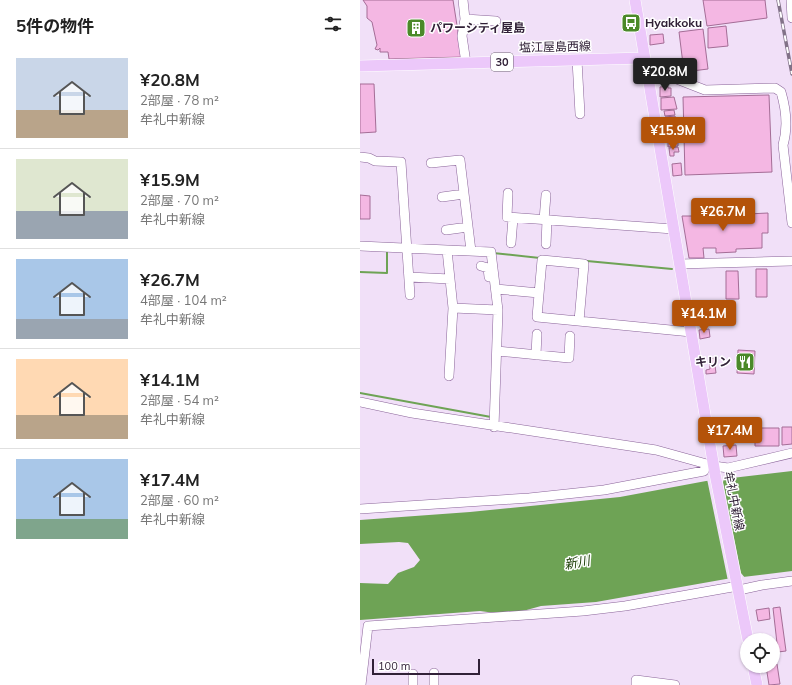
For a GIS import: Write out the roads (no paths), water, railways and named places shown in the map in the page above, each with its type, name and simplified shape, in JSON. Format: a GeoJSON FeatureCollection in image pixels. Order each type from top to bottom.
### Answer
{"type":"FeatureCollection","features":[{"type":"Feature","properties":{"kind":"main road"},"geometry":{"type":"LineString","coordinates":[[635,0],[645,62]]}},
{"type":"Feature","properties":{"kind":"main road","name":"塩江屋島西線"},"geometry":{"type":"LineString","coordinates":[[360,66],[577,60],[645,62]]}},
{"type":"Feature","properties":{"kind":"main road","name":"牟礼中新線"},"geometry":{"type":"LineString","coordinates":[[645,62],[691,332],[712,468],[747,633]]}},
{"type":"Feature","properties":{"kind":"main road"},"geometry":{"type":"LineString","coordinates":[[755,673],[757,685]]}},
{"type":"Feature","properties":{"kind":"street"},"geometry":{"type":"LineString","coordinates":[[463,0],[465,20],[462,36],[466,63]]}},
{"type":"Feature","properties":{"kind":"street"},"geometry":{"type":"LineString","coordinates":[[791,0],[792,18]]}},
{"type":"Feature","properties":{"kind":"street"},"geometry":{"type":"LineString","coordinates":[[465,20],[496,21]]}},
{"type":"Feature","properties":{"kind":"street"},"geometry":{"type":"LineString","coordinates":[[577,60],[580,114]]}},
{"type":"Feature","properties":{"kind":"street"},"geometry":{"type":"LineString","coordinates":[[645,62],[705,90],[774,88],[781,92],[784,102],[786,133],[783,145],[792,223]]}},
{"type":"Feature","properties":{"kind":"street"},"geometry":{"type":"LineString","coordinates":[[360,157],[369,158],[375,161],[401,162],[410,295]]}},
{"type":"Feature","properties":{"kind":"street"},"geometry":{"type":"LineString","coordinates":[[431,163],[460,160],[471,251]]}},
{"type":"Feature","properties":{"kind":"street"},"geometry":{"type":"LineString","coordinates":[[508,193],[507,217],[673,229]]}},
{"type":"Feature","properties":{"kind":"street"},"geometry":{"type":"LineString","coordinates":[[442,197],[464,194]]}},
{"type":"Feature","properties":{"kind":"street"},"geometry":{"type":"LineString","coordinates":[[546,196],[546,244]]}},
{"type":"Feature","properties":{"kind":"street"},"geometry":{"type":"LineString","coordinates":[[511,243],[513,218]]}},
{"type":"Feature","properties":{"kind":"street"},"geometry":{"type":"LineString","coordinates":[[446,230],[468,227]]}},
{"type":"Feature","properties":{"kind":"street"},"geometry":{"type":"LineString","coordinates":[[360,246],[491,252],[496,289],[495,312],[497,351],[494,427]]}},
{"type":"Feature","properties":{"kind":"street"},"geometry":{"type":"LineString","coordinates":[[446,250],[453,308],[449,376]]}},
{"type":"Feature","properties":{"kind":"street"},"geometry":{"type":"LineString","coordinates":[[579,321],[584,264],[542,260],[537,317],[691,332]]}},
{"type":"Feature","properties":{"kind":"street"},"geometry":{"type":"LineString","coordinates":[[679,264],[792,261]]}},
{"type":"Feature","properties":{"kind":"street"},"geometry":{"type":"LineString","coordinates":[[481,266],[488,268],[495,312]]}},
{"type":"Feature","properties":{"kind":"street"},"geometry":{"type":"LineString","coordinates":[[409,277],[450,279]]}},
{"type":"Feature","properties":{"kind":"street"},"geometry":{"type":"LineString","coordinates":[[496,289],[540,293]]}},
{"type":"Feature","properties":{"kind":"street"},"geometry":{"type":"LineString","coordinates":[[453,308],[495,312]]}},
{"type":"Feature","properties":{"kind":"street"},"geometry":{"type":"LineString","coordinates":[[536,355],[537,334]]}},
{"type":"Feature","properties":{"kind":"street"},"geometry":{"type":"LineString","coordinates":[[497,351],[570,358],[570,336]]}},
{"type":"Feature","properties":{"kind":"street"},"geometry":{"type":"LineString","coordinates":[[360,402],[412,414],[656,450],[712,468]]}},
{"type":"Feature","properties":{"kind":"street"},"geometry":{"type":"LineString","coordinates":[[360,509],[529,498],[604,490],[712,468],[728,468],[792,453]]}},
{"type":"Feature","properties":{"kind":"street"},"geometry":{"type":"LineString","coordinates":[[361,685],[364,626],[583,611],[625,606],[738,586],[762,585],[792,581]]}},
{"type":"Feature","properties":{"kind":"street"},"geometry":{"type":"LineString","coordinates":[[434,673],[434,685]]}},
{"type":"Feature","properties":{"kind":"street"},"geometry":{"type":"LineString","coordinates":[[413,674],[413,685]]}},
{"type":"Feature","properties":{"kind":"street"},"geometry":{"type":"LineString","coordinates":[[636,685],[636,680],[675,685]]}},
{"type":"Feature","properties":{"kind":"water","name":"新川"},"geometry":{"type":"Polygon","coordinates":[[[792,471],[792,571],[726,579],[596,602],[541,606],[523,611],[495,613],[480,611],[360,620],[360,583],[388,584],[398,573],[414,567],[420,560],[408,543],[360,544],[360,520],[470,512],[620,497],[706,481],[792,471]]]}},
{"type":"Feature","properties":{"kind":"waterway"},"geometry":{"type":"LineString","coordinates":[[360,272],[387,273],[387,250]]}},
{"type":"Feature","properties":{"kind":"waterway"},"geometry":{"type":"LineString","coordinates":[[493,253],[540,258]]}},
{"type":"Feature","properties":{"kind":"waterway"},"geometry":{"type":"LineString","coordinates":[[587,261],[672,269]]}},
{"type":"Feature","properties":{"kind":"waterway"},"geometry":{"type":"LineString","coordinates":[[360,393],[491,417]]}},
{"type":"Feature","properties":{"kind":"railway"},"geometry":{"type":"LineString","coordinates":[[778,0],[792,74]]}},
{"type":"Feature","properties":{"kind":"place","name":"Hyakkoku"},"geometry":{"type":"Point","coordinates":[631,23]}},
{"type":"Feature","properties":{"kind":"place","name":"パワーシティ屋島"},"geometry":{"type":"Point","coordinates":[416,28]}},
{"type":"Feature","properties":{"kind":"place","name":"キリン"},"geometry":{"type":"Point","coordinates":[745,362]}}]}
